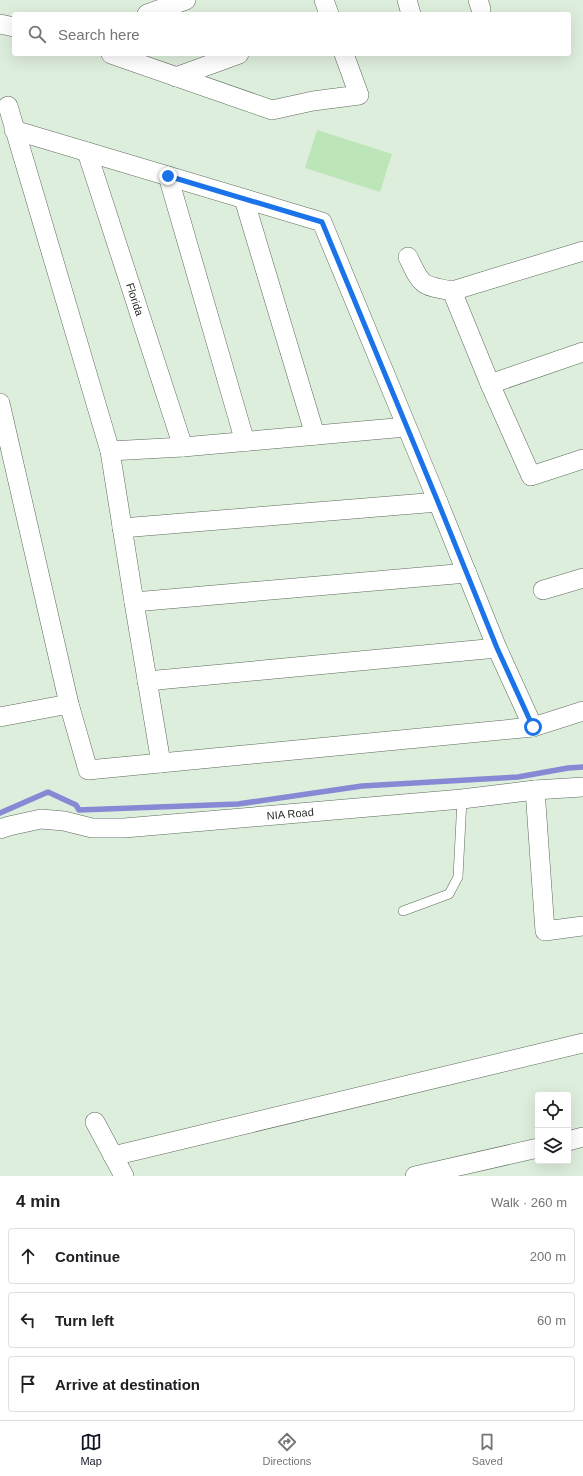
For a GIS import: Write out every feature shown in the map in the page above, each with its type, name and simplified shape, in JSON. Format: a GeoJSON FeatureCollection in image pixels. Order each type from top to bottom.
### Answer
{"type":"FeatureCollection","features":[{"type":"Feature","properties":{"kind":"street"},"geometry":{"type":"LineString","coordinates":[[153,12],[186,0]]}},
{"type":"Feature","properties":{"kind":"street"},"geometry":{"type":"LineString","coordinates":[[324,0],[328,12]]}},
{"type":"Feature","properties":{"kind":"street"},"geometry":{"type":"LineString","coordinates":[[406,0],[410,12]]}},
{"type":"Feature","properties":{"kind":"street"},"geometry":{"type":"LineString","coordinates":[[117,56],[272,110],[313,101],[359,95],[345,56]]}},
{"type":"Feature","properties":{"kind":"street"},"geometry":{"type":"LineString","coordinates":[[176,77],[234,56]]}},
{"type":"Feature","properties":{"kind":"street"},"geometry":{"type":"LineString","coordinates":[[8,106],[110,452],[161,763]]}},
{"type":"Feature","properties":{"kind":"street"},"geometry":{"type":"LineString","coordinates":[[14,130],[322,222],[497,648],[533,727]]}},
{"type":"Feature","properties":{"kind":"street","name":"Florida"},"geometry":{"type":"LineString","coordinates":[[87,152],[183,447]]}},
{"type":"Feature","properties":{"kind":"street"},"geometry":{"type":"LineString","coordinates":[[168,176],[245,442]]}},
{"type":"Feature","properties":{"kind":"street"},"geometry":{"type":"LineString","coordinates":[[244,199],[316,435]]}},
{"type":"Feature","properties":{"kind":"street"},"geometry":{"type":"LineString","coordinates":[[408,257],[420,282],[431,287],[452,291],[583,251]]}},
{"type":"Feature","properties":{"kind":"street"},"geometry":{"type":"LineString","coordinates":[[452,291],[490,384],[531,476],[583,459]]}},
{"type":"Feature","properties":{"kind":"street"},"geometry":{"type":"LineString","coordinates":[[490,384],[583,352]]}},
{"type":"Feature","properties":{"kind":"street"},"geometry":{"type":"LineString","coordinates":[[0,403],[69,704],[88,770],[533,727],[583,711]]}},
{"type":"Feature","properties":{"kind":"street"},"geometry":{"type":"LineString","coordinates":[[110,452],[245,442],[406,427]]}},
{"type":"Feature","properties":{"kind":"street"},"geometry":{"type":"LineString","coordinates":[[122,528],[438,502]]}},
{"type":"Feature","properties":{"kind":"street"},"geometry":{"type":"LineString","coordinates":[[134,602],[467,573]]}},
{"type":"Feature","properties":{"kind":"street"},"geometry":{"type":"LineString","coordinates":[[543,590],[583,578]]}},
{"type":"Feature","properties":{"kind":"street"},"geometry":{"type":"LineString","coordinates":[[147,681],[497,648]]}},
{"type":"Feature","properties":{"kind":"street"},"geometry":{"type":"LineString","coordinates":[[0,717],[69,704]]}},
{"type":"Feature","properties":{"kind":"street","name":"NIA Road"},"geometry":{"type":"LineString","coordinates":[[0,829],[41,819],[64,821],[92,828],[124,828],[462,799],[535,790],[583,787]]}},
{"type":"Feature","properties":{"kind":"street"},"geometry":{"type":"LineString","coordinates":[[535,790],[545,931],[583,926]]}},
{"type":"Feature","properties":{"kind":"street"},"geometry":{"type":"LineString","coordinates":[[113,1156],[583,1043]]}},
{"type":"Feature","properties":{"kind":"street"},"geometry":{"type":"LineString","coordinates":[[95,1122],[124,1176]]}},
{"type":"Feature","properties":{"kind":"street"},"geometry":{"type":"LineString","coordinates":[[571,1140],[583,1137]]}},
{"type":"Feature","properties":{"kind":"street"},"geometry":{"type":"LineString","coordinates":[[415,1176],[535,1149]]}},
{"type":"Feature","properties":{"kind":"lane"},"geometry":{"type":"LineString","coordinates":[[403,911],[449,894],[458,877],[462,799]]}},
{"type":"Feature","properties":{"kind":"green space"},"geometry":{"type":"Polygon","coordinates":[[[317,130],[392,154],[380,192],[305,168],[317,130]]]}},
{"type":"Feature","properties":{"kind":"waterway"},"geometry":{"type":"LineString","coordinates":[[0,813],[48,792],[76,805],[79,810],[238,804],[362,786],[518,777],[568,768],[583,767]]}},
{"type":"Feature","properties":{"kind":"route"},"geometry":{"type":"LineString","coordinates":[[168,176],[322,222],[497,648],[533,727]]}}]}
